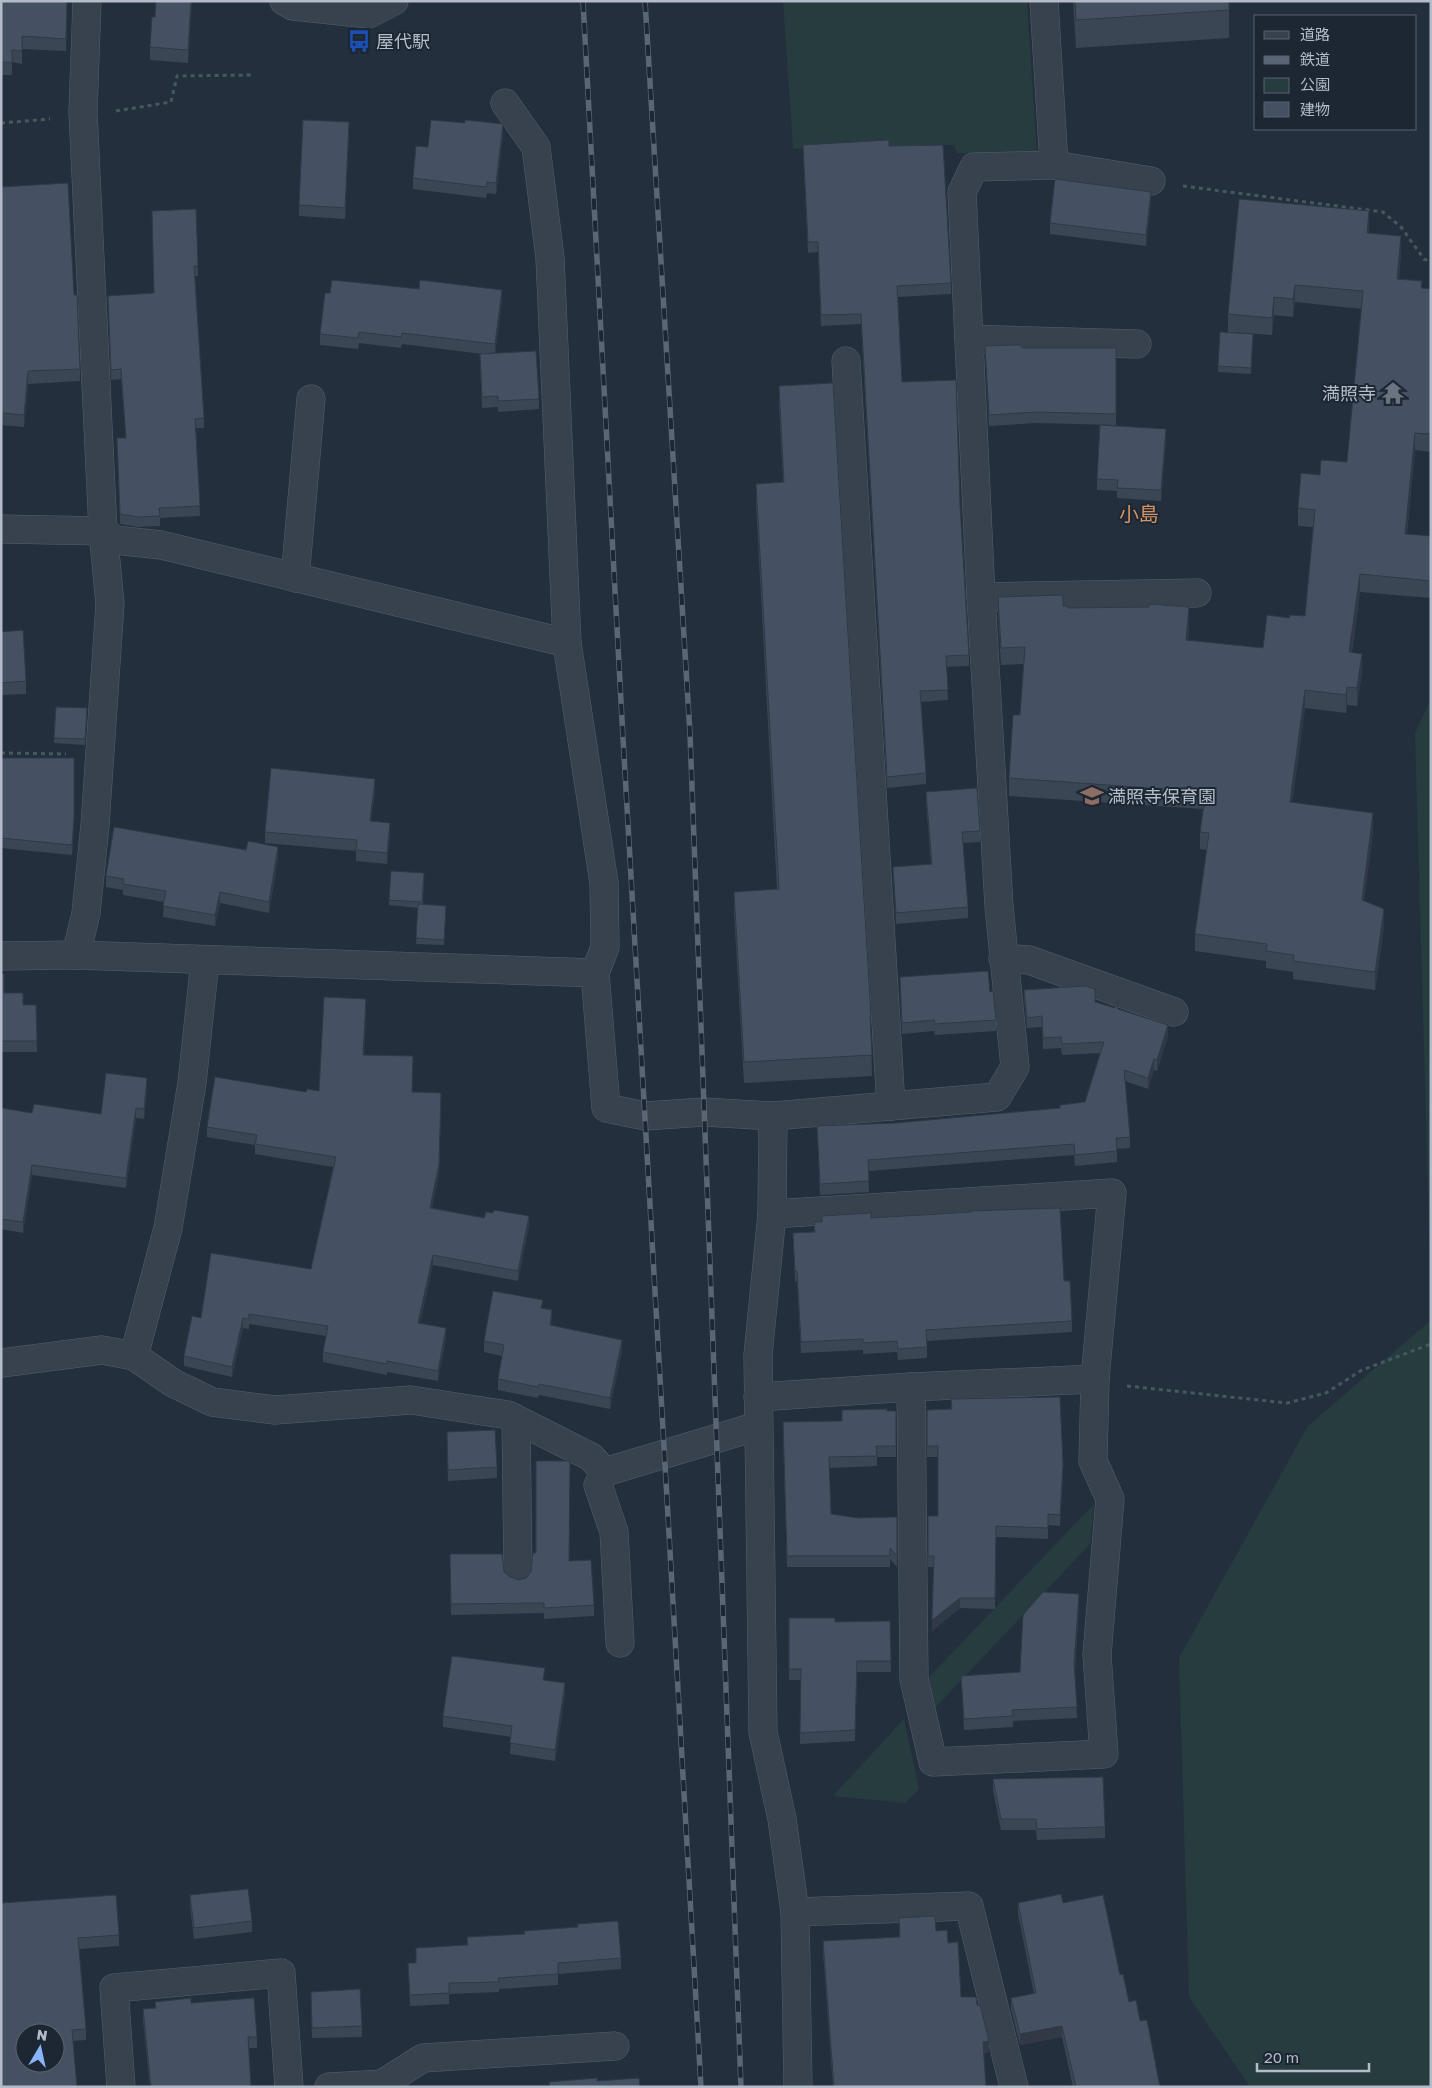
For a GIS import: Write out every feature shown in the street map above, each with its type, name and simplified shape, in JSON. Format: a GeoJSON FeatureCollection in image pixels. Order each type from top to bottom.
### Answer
{"type":"FeatureCollection","features":[{"type":"Feature","properties":{"kind":"street"},"geometry":{"type":"LineString","coordinates":[[76,955],[86,913],[95,824],[110,604],[103,531],[84,116],[87,1]]}},
{"type":"Feature","properties":{"kind":"street"},"geometry":{"type":"LineString","coordinates":[[284,1],[293,6],[369,14],[394,1]]}},
{"type":"Feature","properties":{"kind":"street"},"geometry":{"type":"LineString","coordinates":[[1044,1],[1054,166]]}},
{"type":"Feature","properties":{"kind":"street"},"geometry":{"type":"LineString","coordinates":[[505,102],[536,147],[550,258],[567,643],[604,883],[605,947],[595,973],[606,1108],[645,1116],[704,1112],[773,1116],[997,1097],[1015,1068],[1003,958],[981,597],[962,192],[974,168],[1054,166],[1150,182]]}},
{"type":"Feature","properties":{"kind":"street"},"geometry":{"type":"LineString","coordinates":[[969,339],[1137,344]]}},
{"type":"Feature","properties":{"kind":"street"},"geometry":{"type":"LineString","coordinates":[[846,361],[891,1106]]}},
{"type":"Feature","properties":{"kind":"street"},"geometry":{"type":"LineString","coordinates":[[295,578],[311,399]]}},
{"type":"Feature","properties":{"kind":"street"},"geometry":{"type":"LineString","coordinates":[[1,529],[103,531],[116,540],[160,545],[567,643]]}},
{"type":"Feature","properties":{"kind":"street"},"geometry":{"type":"LineString","coordinates":[[981,597],[1197,593]]}},
{"type":"Feature","properties":{"kind":"street"},"geometry":{"type":"LineString","coordinates":[[1,956],[76,955],[205,961],[595,973]]}},
{"type":"Feature","properties":{"kind":"street"},"geometry":{"type":"LineString","coordinates":[[1003,958],[1029,960],[1174,1012]]}},
{"type":"Feature","properties":{"kind":"street"},"geometry":{"type":"LineString","coordinates":[[134,1356],[168,1228],[192,1083],[205,961]]}},
{"type":"Feature","properties":{"kind":"street"},"geometry":{"type":"LineString","coordinates":[[773,1116],[772,1214],[758,1355],[763,1732],[782,1819],[795,1912],[798,2087]]}},
{"type":"Feature","properties":{"kind":"street"},"geometry":{"type":"LineString","coordinates":[[772,1214],[1112,1193],[1096,1379],[1093,1461],[1110,1499],[1097,1655],[1104,1754],[933,1762],[914,1679],[911,1387]]}},
{"type":"Feature","properties":{"kind":"street"},"geometry":{"type":"LineString","coordinates":[[1,1363],[102,1350],[134,1356],[173,1383],[212,1402],[274,1410],[411,1400],[508,1415],[590,1457],[605,1472]]}},
{"type":"Feature","properties":{"kind":"street"},"geometry":{"type":"LineString","coordinates":[[758,1397],[911,1387],[1096,1379]]}},
{"type":"Feature","properties":{"kind":"street"},"geometry":{"type":"LineString","coordinates":[[516,1419],[518,1575]]}},
{"type":"Feature","properties":{"kind":"street"},"geometry":{"type":"LineString","coordinates":[[620,1643],[614,1532],[598,1485],[605,1472],[758,1426]]}},
{"type":"Feature","properties":{"kind":"street"},"geometry":{"type":"LineString","coordinates":[[795,1912],[969,1906],[1014,2087]]}},
{"type":"Feature","properties":{"kind":"street"},"geometry":{"type":"LineString","coordinates":[[121,2087],[114,1988],[281,1972],[289,2087]]}},
{"type":"Feature","properties":{"kind":"street"},"geometry":{"type":"LineString","coordinates":[[329,2087],[382,2084],[423,2058],[614,2046]]}},
{"type":"Feature","properties":{"kind":"path"},"geometry":{"type":"LineString","coordinates":[[1,123],[84,116],[171,102],[177,76],[253,75]]}},
{"type":"Feature","properties":{"kind":"path"},"geometry":{"type":"LineString","coordinates":[[1150,182],[1383,212],[1401,227],[1424,259],[1431,262]]}},
{"type":"Feature","properties":{"kind":"path"},"geometry":{"type":"LineString","coordinates":[[1,753],[100,754]]}},
{"type":"Feature","properties":{"kind":"path"},"geometry":{"type":"LineString","coordinates":[[1096,1379],[1119,1385],[1287,1403],[1326,1393],[1362,1370],[1431,1344]]}},
{"type":"Feature","properties":{"kind":"green space"},"geometry":{"type":"Polygon","coordinates":[[[783,1],[1027,1],[1037,155],[957,153],[954,145],[793,149],[783,1]]]}},
{"type":"Feature","properties":{"kind":"green space"},"geometry":{"type":"Polygon","coordinates":[[[1431,699],[1431,1297],[1415,733],[1431,699]]]}},
{"type":"Feature","properties":{"kind":"green space"},"geometry":{"type":"Polygon","coordinates":[[[1431,1320],[1431,2087],[1250,2087],[1189,1997],[1179,1658],[1308,1426],[1431,1320]]]}},
{"type":"Feature","properties":{"kind":"green space"},"geometry":{"type":"Polygon","coordinates":[[[1094,1504],[1090,1544],[934,1709],[929,1677],[1094,1504]]]}},
{"type":"Feature","properties":{"kind":"green space"},"geometry":{"type":"Polygon","coordinates":[[[904,1719],[919,1789],[905,1803],[833,1796],[904,1719]]]}},
{"type":"Feature","properties":{"kind":"building"},"geometry":{"type":"Polygon","coordinates":[[[1,1],[67,1],[66,39],[22,36],[22,51],[12,50],[12,63],[1,62],[1,1]]]}},
{"type":"Feature","properties":{"kind":"building"},"geometry":{"type":"Polygon","coordinates":[[[156,1],[191,1],[188,50],[150,47],[152,17],[155,17],[156,1]]]}},
{"type":"Feature","properties":{"kind":"building"},"geometry":{"type":"Polygon","coordinates":[[[1075,1],[1229,1],[1229,10],[1076,20],[1075,1]]]}},
{"type":"Feature","properties":{"kind":"building"},"geometry":{"type":"Polygon","coordinates":[[[303,120],[349,122],[345,208],[299,205],[303,120]]]}},
{"type":"Feature","properties":{"kind":"building"},"geometry":{"type":"Polygon","coordinates":[[[431,120],[465,123],[465,120],[503,124],[496,183],[487,182],[486,187],[413,178],[416,146],[428,147],[431,120]]]}},
{"type":"Feature","properties":{"kind":"building"},"geometry":{"type":"Polygon","coordinates":[[[889,140],[889,146],[943,145],[951,283],[897,286],[902,382],[956,380],[960,505],[969,655],[946,656],[948,690],[920,691],[926,773],[887,777],[861,314],[821,315],[818,242],[808,242],[803,145],[889,140]]]}},
{"type":"Feature","properties":{"kind":"building"},"geometry":{"type":"Polygon","coordinates":[[[1055,179],[1151,192],[1146,235],[1050,223],[1055,179]]]}},
{"type":"Feature","properties":{"kind":"building"},"geometry":{"type":"Polygon","coordinates":[[[68,183],[74,295],[77,295],[80,369],[28,371],[24,415],[1,413],[1,187],[68,183]]]}},
{"type":"Feature","properties":{"kind":"building"},"geometry":{"type":"Polygon","coordinates":[[[1239,199],[1369,211],[1367,233],[1401,236],[1397,279],[1422,281],[1421,288],[1431,289],[1431,434],[1415,433],[1405,534],[1431,536],[1431,581],[1360,574],[1349,652],[1362,654],[1357,688],[1347,687],[1346,695],[1305,690],[1290,802],[1373,813],[1362,900],[1384,909],[1375,972],[1293,961],[1294,955],[1266,951],[1267,944],[1195,934],[1209,833],[1200,832],[1206,792],[1009,778],[1013,715],[1020,715],[1025,647],[1001,648],[998,597],[1063,595],[1063,606],[1068,606],[1068,608],[1149,607],[1149,604],[1189,607],[1186,640],[1263,648],[1267,615],[1289,618],[1290,615],[1305,616],[1315,510],[1298,508],[1301,473],[1320,475],[1321,460],[1347,462],[1363,291],[1295,285],[1293,299],[1274,297],[1272,318],[1228,314],[1239,199]]]}},
{"type":"Feature","properties":{"kind":"building"},"geometry":{"type":"Polygon","coordinates":[[[196,209],[198,266],[194,266],[204,418],[195,419],[200,506],[159,508],[160,516],[138,517],[120,514],[117,438],[126,438],[121,369],[111,370],[108,296],[154,293],[152,211],[196,209]]]}},
{"type":"Feature","properties":{"kind":"building"},"geometry":{"type":"Polygon","coordinates":[[[332,280],[419,289],[420,280],[502,290],[495,344],[402,333],[401,337],[359,332],[358,338],[320,334],[325,293],[330,293],[332,280]]]}},
{"type":"Feature","properties":{"kind":"building"},"geometry":{"type":"Polygon","coordinates":[[[1220,332],[1253,334],[1251,368],[1218,366],[1220,332]]]}},
{"type":"Feature","properties":{"kind":"building"},"geometry":{"type":"Polygon","coordinates":[[[1021,345],[1022,348],[1116,348],[1116,414],[1036,412],[989,415],[985,346],[1021,345]]]}},
{"type":"Feature","properties":{"kind":"building"},"geometry":{"type":"Polygon","coordinates":[[[536,351],[539,399],[498,401],[498,396],[482,397],[480,354],[536,351]]]}},
{"type":"Feature","properties":{"kind":"building"},"geometry":{"type":"Polygon","coordinates":[[[833,383],[872,1055],[744,1062],[734,892],[779,889],[756,484],[784,482],[779,386],[833,383]]]}},
{"type":"Feature","properties":{"kind":"building"},"geometry":{"type":"Polygon","coordinates":[[[1100,425],[1166,429],[1161,490],[1117,488],[1118,480],[1097,479],[1100,425]]]}},
{"type":"Feature","properties":{"kind":"building"},"geometry":{"type":"Polygon","coordinates":[[[23,630],[26,681],[1,683],[1,632],[23,630]]]}},
{"type":"Feature","properties":{"kind":"building"},"geometry":{"type":"Polygon","coordinates":[[[56,707],[87,708],[85,739],[54,738],[56,707]]]}},
{"type":"Feature","properties":{"kind":"building"},"geometry":{"type":"Polygon","coordinates":[[[1,758],[74,758],[72,845],[1,838],[1,758]]]}},
{"type":"Feature","properties":{"kind":"building"},"geometry":{"type":"Polygon","coordinates":[[[271,768],[375,779],[370,821],[390,823],[387,853],[356,850],[357,840],[265,832],[271,768]]]}},
{"type":"Feature","properties":{"kind":"building"},"geometry":{"type":"Polygon","coordinates":[[[977,788],[980,831],[962,832],[968,907],[896,913],[893,867],[932,864],[926,792],[977,788]]]}},
{"type":"Feature","properties":{"kind":"building"},"geometry":{"type":"Polygon","coordinates":[[[114,827],[246,850],[248,841],[278,847],[269,902],[220,892],[215,915],[163,906],[166,891],[123,884],[124,879],[106,876],[114,827]]]}},
{"type":"Feature","properties":{"kind":"building"},"geometry":{"type":"Polygon","coordinates":[[[391,871],[424,873],[422,902],[389,900],[391,871]]]}},
{"type":"Feature","properties":{"kind":"building"},"geometry":{"type":"Polygon","coordinates":[[[418,904],[446,906],[444,940],[416,938],[418,904]]]}},
{"type":"Feature","properties":{"kind":"building"},"geometry":{"type":"Polygon","coordinates":[[[988,971],[990,992],[993,991],[996,1020],[935,1024],[934,1020],[902,1023],[900,977],[988,971]]]}},
{"type":"Feature","properties":{"kind":"building"},"geometry":{"type":"Polygon","coordinates":[[[1,974],[4,974],[4,993],[23,993],[23,1005],[36,1005],[37,1041],[1,1041],[1,974]]]}},
{"type":"Feature","properties":{"kind":"building"},"geometry":{"type":"Polygon","coordinates":[[[1085,986],[1095,989],[1095,1002],[1115,1008],[1117,1001],[1118,1009],[1168,1025],[1157,1060],[1154,1059],[1148,1078],[1124,1070],[1130,1137],[1116,1138],[1117,1151],[1075,1155],[1074,1144],[868,1160],[869,1181],[820,1184],[817,1126],[896,1123],[1060,1108],[1060,1105],[1085,1102],[1104,1042],[1062,1044],[1061,1037],[1043,1038],[1042,1016],[1027,1018],[1024,990],[1085,986]]]}},
{"type":"Feature","properties":{"kind":"building"},"geometry":{"type":"Polygon","coordinates":[[[324,997],[366,999],[363,1055],[413,1056],[412,1092],[441,1093],[439,1164],[430,1208],[484,1218],[486,1212],[493,1213],[494,1210],[529,1216],[518,1271],[433,1255],[418,1323],[446,1328],[438,1371],[387,1361],[387,1364],[323,1352],[328,1326],[249,1314],[249,1319],[243,1318],[232,1367],[184,1356],[192,1316],[201,1318],[211,1253],[311,1269],[336,1157],[255,1144],[257,1135],[207,1127],[215,1077],[306,1092],[307,1089],[319,1091],[324,997]]]}},
{"type":"Feature","properties":{"kind":"building"},"geometry":{"type":"Polygon","coordinates":[[[106,1073],[147,1078],[144,1109],[136,1108],[126,1178],[32,1165],[23,1222],[1,1219],[1,1108],[32,1113],[34,1104],[101,1114],[106,1073]]]}},
{"type":"Feature","properties":{"kind":"building"},"geometry":{"type":"Polygon","coordinates":[[[1060,1208],[1064,1281],[1070,1281],[1072,1321],[926,1330],[927,1347],[898,1349],[897,1341],[863,1343],[863,1339],[801,1342],[793,1233],[815,1232],[814,1222],[822,1222],[822,1216],[871,1213],[871,1218],[970,1211],[1060,1208]]]}},
{"type":"Feature","properties":{"kind":"building"},"geometry":{"type":"Polygon","coordinates":[[[493,1291],[543,1300],[541,1308],[552,1310],[550,1325],[622,1340],[610,1398],[539,1384],[538,1387],[498,1379],[504,1345],[484,1341],[493,1291]]]}},
{"type":"Feature","properties":{"kind":"building"},"geometry":{"type":"Polygon","coordinates":[[[1060,1397],[1063,1464],[1060,1515],[1048,1514],[1048,1528],[996,1526],[995,1598],[960,1598],[932,1620],[934,1556],[928,1556],[928,1516],[938,1516],[938,1446],[927,1446],[927,1410],[952,1409],[951,1399],[1060,1397]]]}},
{"type":"Feature","properties":{"kind":"building"},"geometry":{"type":"Polygon","coordinates":[[[887,1409],[887,1411],[896,1411],[896,1446],[876,1446],[877,1456],[829,1457],[831,1514],[858,1518],[897,1517],[897,1556],[890,1548],[890,1556],[787,1556],[783,1422],[842,1421],[842,1410],[887,1409]]]}},
{"type":"Feature","properties":{"kind":"building"},"geometry":{"type":"Polygon","coordinates":[[[495,1430],[497,1467],[448,1470],[447,1432],[495,1430]]]}},
{"type":"Feature","properties":{"kind":"building"},"geometry":{"type":"Polygon","coordinates":[[[536,1461],[570,1461],[569,1561],[591,1560],[594,1605],[544,1608],[544,1603],[451,1604],[450,1554],[502,1554],[504,1572],[510,1577],[519,1580],[526,1578],[531,1572],[533,1553],[536,1553],[536,1461]]]}},
{"type":"Feature","properties":{"kind":"building"},"geometry":{"type":"Polygon","coordinates":[[[1043,1592],[1079,1594],[1074,1663],[1077,1707],[1012,1710],[1013,1716],[964,1719],[961,1676],[1020,1672],[1023,1615],[1043,1592]]]}},
{"type":"Feature","properties":{"kind":"building"},"geometry":{"type":"Polygon","coordinates":[[[789,1618],[835,1618],[835,1622],[890,1621],[891,1661],[857,1661],[855,1730],[800,1733],[801,1669],[789,1669],[789,1618]]]}},
{"type":"Feature","properties":{"kind":"building"},"geometry":{"type":"Polygon","coordinates":[[[452,1656],[545,1668],[543,1680],[565,1683],[555,1750],[510,1743],[512,1726],[443,1716],[452,1656]]]}},
{"type":"Feature","properties":{"kind":"building"},"geometry":{"type":"Polygon","coordinates":[[[1103,1777],[1105,1827],[1037,1829],[1036,1819],[1001,1819],[993,1779],[1103,1777]]]}},
{"type":"Feature","properties":{"kind":"building"},"geometry":{"type":"Polygon","coordinates":[[[248,1889],[252,1921],[194,1928],[190,1895],[248,1889]]]}},
{"type":"Feature","properties":{"kind":"building"},"geometry":{"type":"Polygon","coordinates":[[[1061,1894],[1063,1903],[1103,1895],[1120,1975],[1123,1974],[1129,2002],[1136,2000],[1140,2021],[1147,2020],[1160,2087],[1076,2087],[1062,2026],[1020,2034],[1011,1998],[1036,1993],[1018,1903],[1061,1894]]]}},
{"type":"Feature","properties":{"kind":"building"},"geometry":{"type":"Polygon","coordinates":[[[116,1895],[119,1935],[78,1938],[86,2029],[72,2030],[77,2087],[1,2087],[1,1903],[116,1895]]]}},
{"type":"Feature","properties":{"kind":"building"},"geometry":{"type":"Polygon","coordinates":[[[935,1916],[936,1931],[947,1930],[948,1943],[958,1942],[961,1997],[976,1997],[977,2005],[980,2005],[989,2041],[983,2042],[986,2087],[834,2087],[823,1941],[900,1937],[899,1918],[935,1916]]]}},
{"type":"Feature","properties":{"kind":"building"},"geometry":{"type":"Polygon","coordinates":[[[618,1921],[621,1958],[558,1963],[558,1974],[498,1978],[499,1982],[449,1983],[449,1993],[410,1995],[408,1963],[416,1963],[416,1948],[468,1945],[467,1937],[525,1934],[524,1931],[578,1927],[577,1924],[618,1921]]]}},
{"type":"Feature","properties":{"kind":"building"},"geometry":{"type":"Polygon","coordinates":[[[360,1989],[362,2026],[312,2028],[311,1992],[360,1989]]]}},
{"type":"Feature","properties":{"kind":"building"},"geometry":{"type":"Polygon","coordinates":[[[191,1998],[191,2003],[254,1998],[257,2037],[248,2037],[251,2087],[151,2087],[143,2009],[156,2008],[155,2002],[191,1998]]]}},
{"type":"Feature","properties":{"kind":"building"},"geometry":{"type":"Polygon","coordinates":[[[597,2078],[597,2081],[639,2078],[640,2087],[550,2087],[549,2082],[597,2078]]]}},
{"type":"Feature","properties":{"kind":"railway"},"geometry":{"type":"LineString","coordinates":[[583,1],[623,738],[701,2087]]}},
{"type":"Feature","properties":{"kind":"railway"},"geometry":{"type":"LineString","coordinates":[[645,1],[690,734],[741,2087]]}},
{"type":"Feature","properties":{"kind":"place","name":"屋代駅"},"geometry":{"type":"Point","coordinates":[359,41]}},
{"type":"Feature","properties":{"kind":"place","name":"満照寺"},"geometry":{"type":"Point","coordinates":[1393,393]}},
{"type":"Feature","properties":{"kind":"place","name":"満照寺保育園"},"geometry":{"type":"Point","coordinates":[1092,796]}},
{"type":"Feature","properties":{"kind":"district","name":"小島"},"geometry":{"type":"Point","coordinates":[1139,513]}}]}
